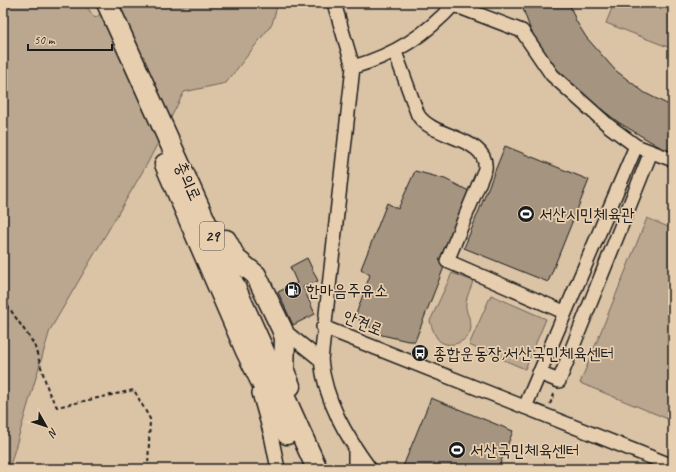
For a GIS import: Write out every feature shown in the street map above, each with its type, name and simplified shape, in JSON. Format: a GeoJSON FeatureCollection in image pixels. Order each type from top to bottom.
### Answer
{"type":"FeatureCollection","features":[{"type":"Feature","properties":{"kind":"highway","name":"충의로"},"geometry":{"type":"LineString","coordinates":[[94,3],[246,351],[304,469]]}},
{"type":"Feature","properties":{"kind":"highway","name":"충의로"},"geometry":{"type":"LineString","coordinates":[[107,3],[317,469]]}},
{"type":"Feature","properties":{"kind":"highway"},"geometry":{"type":"LineString","coordinates":[[157,114],[176,128],[231,254],[256,275],[282,329],[285,338],[284,370],[307,423],[305,444]]}},
{"type":"Feature","properties":{"kind":"street","name":"안견로"},"geometry":{"type":"LineString","coordinates":[[334,3],[353,67],[323,327],[673,466]]}},
{"type":"Feature","properties":{"kind":"street"},"geometry":{"type":"LineString","coordinates":[[353,67],[395,52],[422,35],[454,4],[522,31],[552,75],[609,126],[636,146],[673,160]]}},
{"type":"Feature","properties":{"kind":"street"},"geometry":{"type":"LineString","coordinates":[[395,52],[420,118],[430,127],[477,148],[485,159],[485,169],[447,261],[564,312]]}},
{"type":"Feature","properties":{"kind":"street"},"geometry":{"type":"LineString","coordinates":[[525,407],[564,312],[636,146]]}},
{"type":"Feature","properties":{"kind":"street"},"geometry":{"type":"LineString","coordinates":[[539,373],[559,381],[651,152]]}},
{"type":"Feature","properties":{"kind":"street"},"geometry":{"type":"LineString","coordinates":[[323,327],[321,360],[324,381],[331,404],[355,449],[370,469]]}},
{"type":"Feature","properties":{"kind":"street"},"geometry":{"type":"LineString","coordinates":[[282,329],[321,360]]}},
{"type":"Feature","properties":{"kind":"street"},"geometry":{"type":"LineString","coordinates":[[246,351],[271,435],[278,469]]}},
{"type":"Feature","properties":{"kind":"street"},"geometry":{"type":"LineString","coordinates":[[355,449],[355,469]]}},
{"type":"Feature","properties":{"kind":"path"},"geometry":{"type":"LineString","coordinates":[[3,299],[34,344],[49,393],[57,407],[134,390],[150,419],[146,469]]}},
{"type":"Feature","properties":{"kind":"path"},"geometry":{"type":"LineString","coordinates":[[546,415],[559,381]]}},
{"type":"Feature","properties":{"kind":"shaded area"},"geometry":{"type":"Polygon","coordinates":[[[3,3],[84,3],[95,18],[115,3],[278,3],[272,24],[226,83],[184,92],[147,164],[50,330],[9,469],[3,469],[3,3]]]}},
{"type":"Feature","properties":{"kind":"shaded area"},"geometry":{"type":"Polygon","coordinates":[[[614,3],[673,3],[673,49],[606,23],[614,3]]]}},
{"type":"Feature","properties":{"kind":"shaded area"},"geometry":{"type":"Polygon","coordinates":[[[647,218],[673,229],[673,421],[580,383],[647,218]]]}},
{"type":"Feature","properties":{"kind":"shaded area"},"geometry":{"type":"Polygon","coordinates":[[[452,273],[473,281],[466,302],[466,310],[471,328],[468,336],[462,341],[454,344],[445,344],[437,338],[430,321],[452,273]]]}},
{"type":"Feature","properties":{"kind":"shaded area"},"geometry":{"type":"Polygon","coordinates":[[[491,295],[546,319],[525,369],[469,345],[491,295]]]}},
{"type":"Feature","properties":{"kind":"building"},"geometry":{"type":"Polygon","coordinates":[[[521,3],[569,3],[576,21],[586,37],[615,70],[645,93],[673,107],[673,152],[663,149],[618,122],[569,84],[545,58],[532,34],[521,3]]]}},
{"type":"Feature","properties":{"kind":"building","name":"서산시민체육관"},"geometry":{"type":"Polygon","coordinates":[[[505,146],[589,180],[548,282],[464,248],[505,146]]]}},
{"type":"Feature","properties":{"kind":"building"},"geometry":{"type":"Polygon","coordinates":[[[415,171],[445,179],[473,193],[415,341],[408,341],[382,335],[355,317],[370,275],[361,269],[387,203],[398,209],[415,171]]]}},
{"type":"Feature","properties":{"kind":"building","name":"한마음주유소"},"geometry":{"type":"Polygon","coordinates":[[[307,258],[318,281],[303,287],[315,314],[293,325],[278,292],[297,283],[290,267],[307,258]]]}},
{"type":"Feature","properties":{"kind":"building","name":"서산국민체육센터"},"geometry":{"type":"Polygon","coordinates":[[[431,398],[513,431],[498,469],[402,469],[431,398]]]}},
{"type":"Feature","properties":{"kind":"place","name":"서산시민체육관"},"geometry":{"type":"Point","coordinates":[526,214]}},
{"type":"Feature","properties":{"kind":"place","name":"한마음주유소"},"geometry":{"type":"Point","coordinates":[293,290]}},
{"type":"Feature","properties":{"kind":"place","name":"종합운동장;서산국민체육센터"},"geometry":{"type":"Point","coordinates":[420,353]}},
{"type":"Feature","properties":{"kind":"place","name":"서산국민체육센터"},"geometry":{"type":"Point","coordinates":[457,450]}}]}
